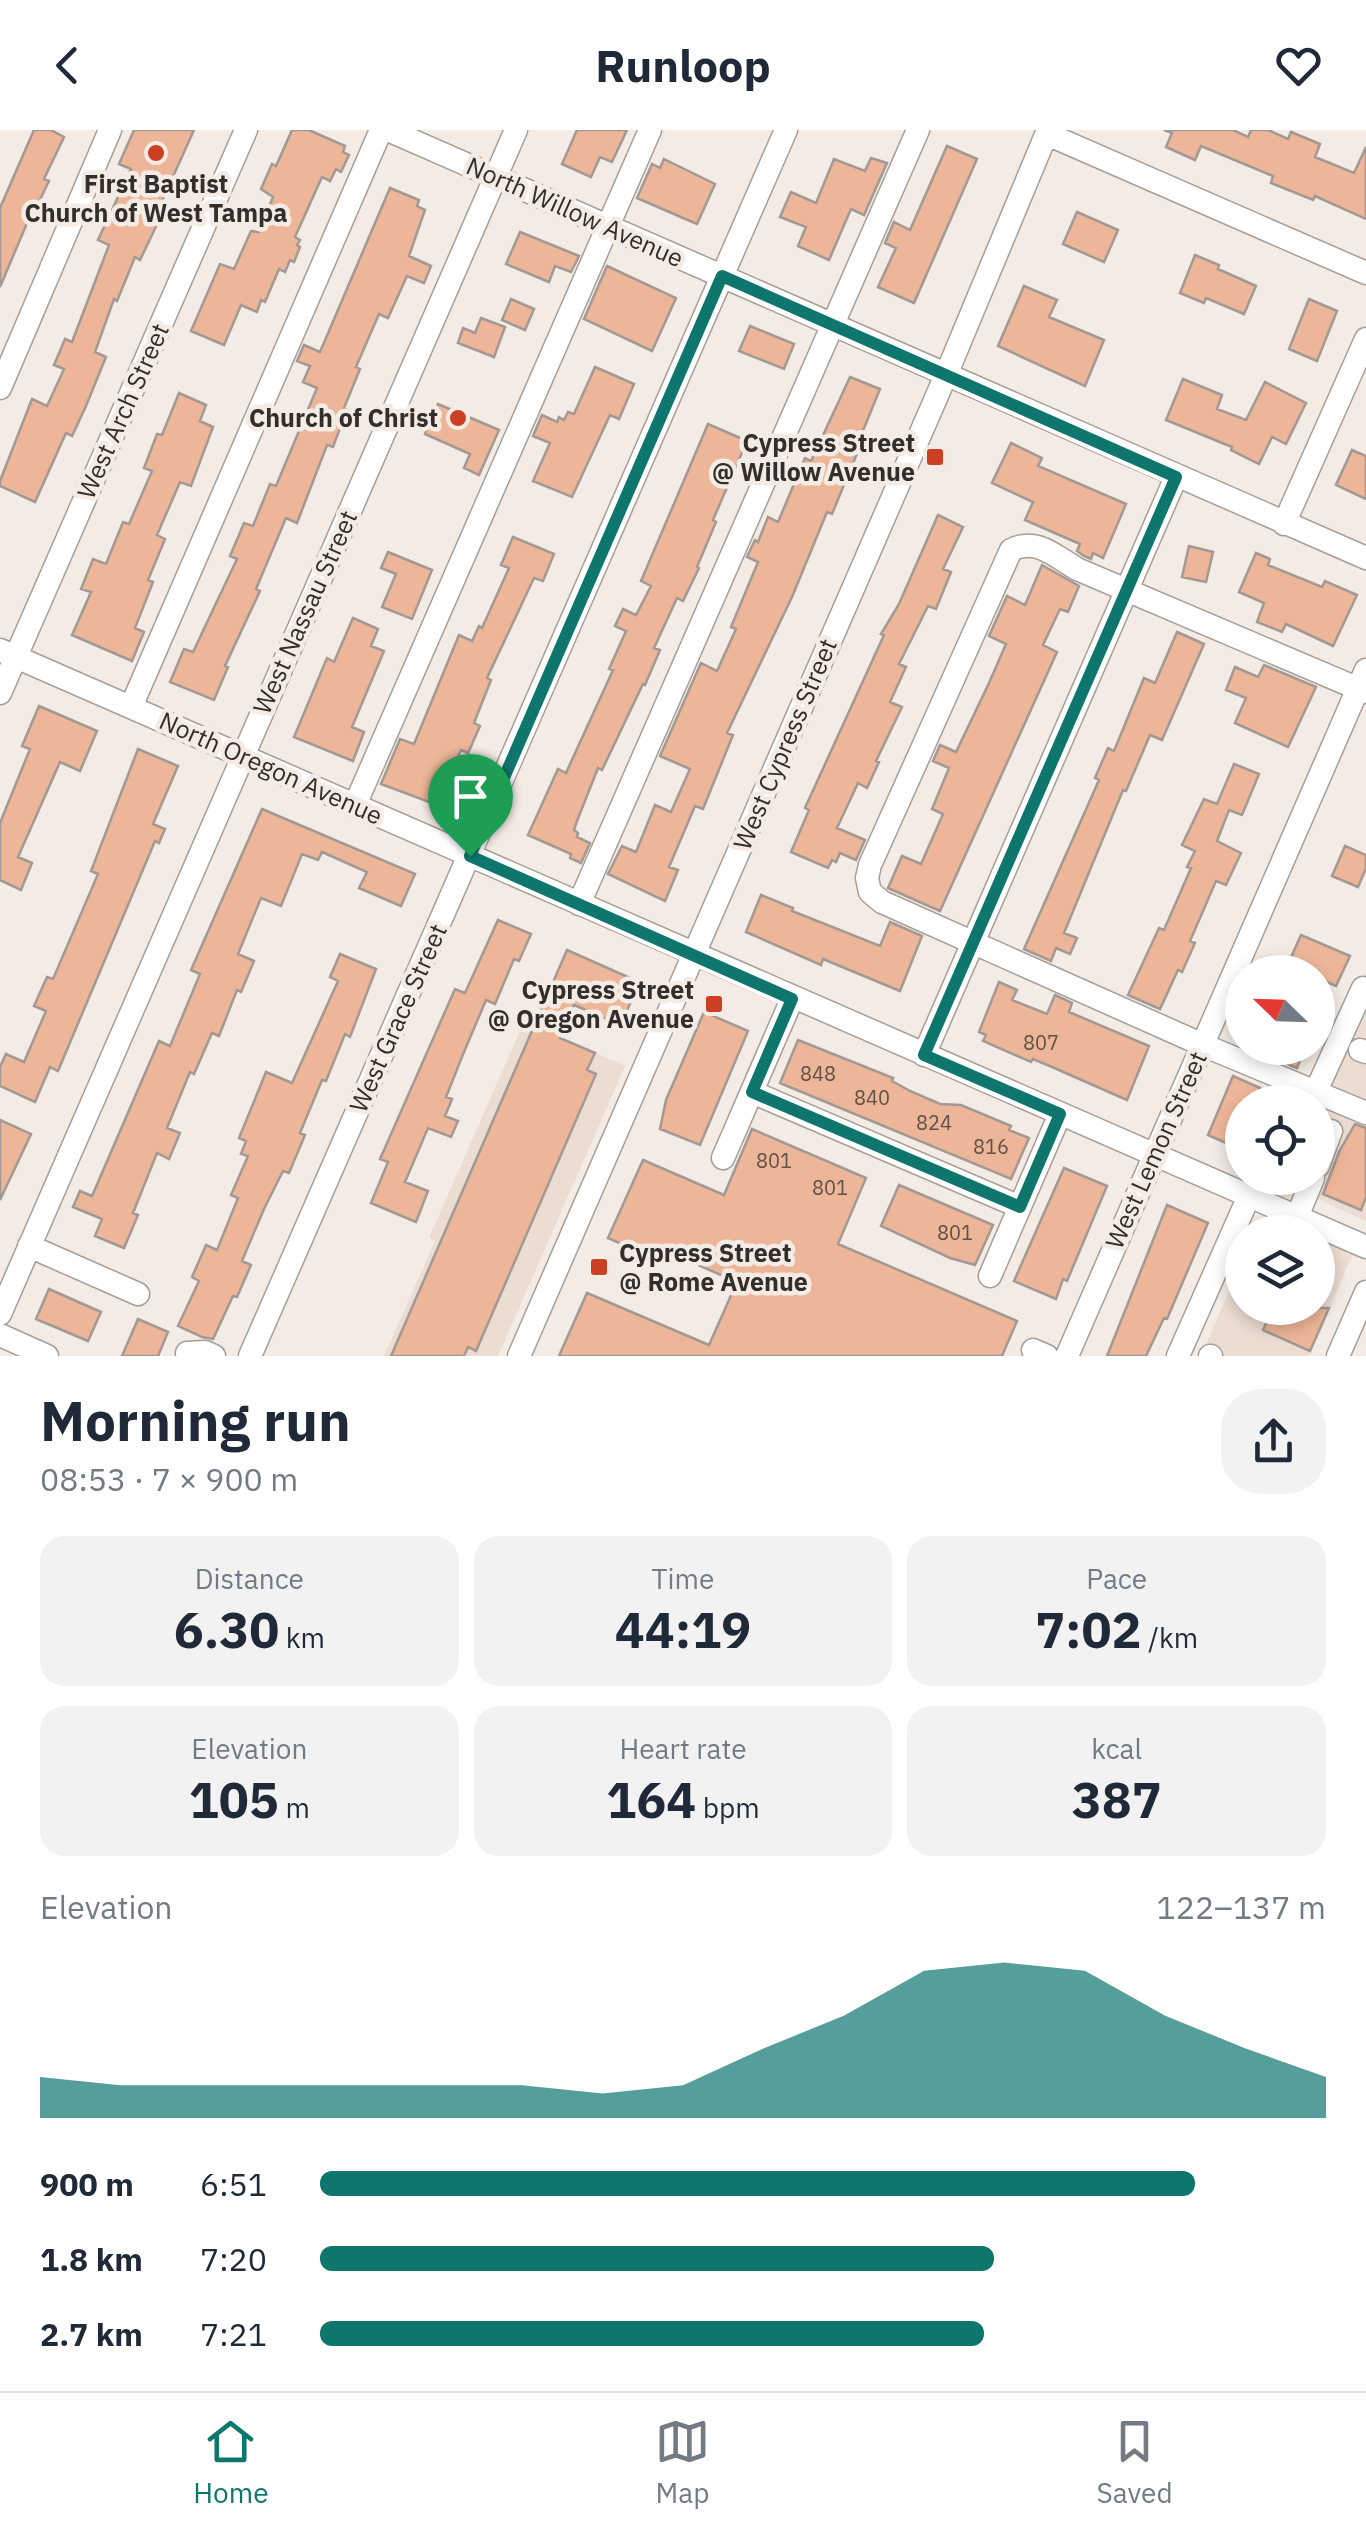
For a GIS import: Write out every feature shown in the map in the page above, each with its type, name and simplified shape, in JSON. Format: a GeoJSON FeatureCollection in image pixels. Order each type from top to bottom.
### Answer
{"type":"FeatureCollection","features":[{"type":"Feature","properties":{"kind":"street"},"geometry":{"type":"LineString","coordinates":[[0,388],[110,130]]}},
{"type":"Feature","properties":{"kind":"street","name":"West Arch Street"},"geometry":{"type":"LineString","coordinates":[[0,693],[8,653],[246,130]]}},
{"type":"Feature","properties":{"kind":"street"},"geometry":{"type":"LineString","coordinates":[[131,707],[384,130]]}},
{"type":"Feature","properties":{"kind":"street","name":"North Willow Avenue"},"geometry":{"type":"LineString","coordinates":[[384,130],[1366,558]]}},
{"type":"Feature","properties":{"kind":"street","name":"West Nassau Street"},"geometry":{"type":"LineString","coordinates":[[0,1314],[516,130]]}},
{"type":"Feature","properties":{"kind":"street"},"geometry":{"type":"LineString","coordinates":[[355,805],[650,130]]}},
{"type":"Feature","properties":{"kind":"street","name":"West Grace Street"},"geometry":{"type":"LineString","coordinates":[[250,1356],[786,130]]}},
{"type":"Feature","properties":{"kind":"street"},"geometry":{"type":"LineString","coordinates":[[579,904],[918,130]]}},
{"type":"Feature","properties":{"kind":"street"},"geometry":{"type":"LineString","coordinates":[[1048,132],[1366,273]]}},
{"type":"Feature","properties":{"kind":"street","name":"West Cypress Street"},"geometry":{"type":"LineString","coordinates":[[519,1356],[1048,132]]}},
{"type":"Feature","properties":{"kind":"street"},"geometry":{"type":"LineString","coordinates":[[1284,524],[1366,339]]}},
{"type":"Feature","properties":{"kind":"street"},"geometry":{"type":"LineString","coordinates":[[924,1055],[1176,477]]}},
{"type":"Feature","properties":{"kind":"street"},"geometry":{"type":"LineString","coordinates":[[1301,1085],[882,902],[870,892],[867,878],[957,664],[1011,550],[1022,544],[1043,548],[1077,569],[1128,591],[1363,684]]}},
{"type":"Feature","properties":{"kind":"street","name":"North Oregon Avenue"},"geometry":{"type":"LineString","coordinates":[[8,653],[1292,1215]]}},
{"type":"Feature","properties":{"kind":"street","name":"West Lemon Street"},"geometry":{"type":"LineString","coordinates":[[1067,1356],[1363,684]]}},
{"type":"Feature","properties":{"kind":"street"},"geometry":{"type":"LineString","coordinates":[[1319,1085],[1362,988],[1366,989]]}},
{"type":"Feature","properties":{"kind":"street"},"geometry":{"type":"LineString","coordinates":[[723,1158],[792,999]]}},
{"type":"Feature","properties":{"kind":"street"},"geometry":{"type":"LineString","coordinates":[[752,1092],[1020,1207]]}},
{"type":"Feature","properties":{"kind":"street"},"geometry":{"type":"LineString","coordinates":[[1335,1099],[1366,1113]]}},
{"type":"Feature","properties":{"kind":"street"},"geometry":{"type":"LineString","coordinates":[[990,1276],[1060,1114]]}},
{"type":"Feature","properties":{"kind":"street"},"geometry":{"type":"LineString","coordinates":[[1178,1356],[1249,1196]]}},
{"type":"Feature","properties":{"kind":"street","name":"North Oregon Avenue"},"geometry":{"type":"LineString","coordinates":[[1335,1234],[1366,1247]]}},
{"type":"Feature","properties":{"kind":"street"},"geometry":{"type":"LineString","coordinates":[[29,1246],[138,1294]]}},
{"type":"Feature","properties":{"kind":"street"},"geometry":{"type":"LineString","coordinates":[[1338,1356],[1366,1292]]}},
{"type":"Feature","properties":{"kind":"street"},"geometry":{"type":"LineString","coordinates":[[0,1336],[47,1356]]}},
{"type":"Feature","properties":{"kind":"street"},"geometry":{"type":"LineString","coordinates":[[188,1353],[214,1356]]}},
{"type":"Feature","properties":{"kind":"shaded area"},"geometry":{"type":"Polygon","coordinates":[[[1366,994],[1366,1221],[1309,1195],[1335,1195],[1335,1085],[1326,1085],[1366,994]]]}},
{"type":"Feature","properties":{"kind":"shaded area"},"geometry":{"type":"Polygon","coordinates":[[[524,1022],[625,1066],[498,1356],[384,1356],[435,1241],[429,1238],[524,1022]]]}},
{"type":"Feature","properties":{"kind":"shaded area"},"geometry":{"type":"Polygon","coordinates":[[[1335,1246],[1353,1254],[1335,1295],[1335,1246]]]}},
{"type":"Feature","properties":{"kind":"shaded area"},"geometry":{"type":"Polygon","coordinates":[[[1225,1300],[1225,1325],[1322,1325],[1308,1356],[1201,1356],[1225,1300]]]}},
{"type":"Feature","properties":{"kind":"building"},"geometry":{"type":"Polygon","coordinates":[[[34,130],[51,130],[64,137],[44,179],[49,181],[0,287],[0,208],[34,130]]]}},
{"type":"Feature","properties":{"kind":"building"},"geometry":{"type":"Polygon","coordinates":[[[134,130],[194,130],[158,210],[163,212],[140,260],[135,257],[117,301],[114,299],[95,352],[106,357],[86,406],[72,436],[66,433],[35,502],[0,486],[0,481],[32,399],[47,406],[64,369],[54,365],[65,339],[72,342],[109,245],[98,240],[131,169],[119,164],[134,130]]]}},
{"type":"Feature","properties":{"kind":"building"},"geometry":{"type":"Polygon","coordinates":[[[292,130],[309,130],[345,146],[343,152],[349,155],[341,172],[336,169],[330,181],[322,177],[295,237],[300,240],[300,247],[294,262],[290,260],[285,272],[279,269],[257,312],[241,305],[224,345],[191,331],[220,264],[234,269],[251,231],[259,232],[273,197],[261,189],[292,130]]]}},
{"type":"Feature","properties":{"kind":"building"},"geometry":{"type":"Polygon","coordinates":[[[577,130],[627,130],[612,162],[600,157],[591,177],[562,164],[577,130]]]}},
{"type":"Feature","properties":{"kind":"building"},"geometry":{"type":"Polygon","coordinates":[[[1164,130],[1233,130],[1248,137],[1251,130],[1268,130],[1288,139],[1291,132],[1320,144],[1315,157],[1354,173],[1366,147],[1366,219],[1315,196],[1313,200],[1271,183],[1273,176],[1201,146],[1195,160],[1166,147],[1172,133],[1164,130]]]}},
{"type":"Feature","properties":{"kind":"building"},"geometry":{"type":"Polygon","coordinates":[[[947,146],[977,159],[914,303],[878,287],[896,248],[885,243],[894,222],[910,230],[947,146]]]}},
{"type":"Feature","properties":{"kind":"building"},"geometry":{"type":"Polygon","coordinates":[[[871,158],[887,163],[864,215],[851,209],[829,260],[798,246],[806,227],[780,217],[791,192],[816,203],[834,159],[865,171],[871,158]]]}},
{"type":"Feature","properties":{"kind":"building"},"geometry":{"type":"Polygon","coordinates":[[[664,159],[715,184],[697,224],[637,198],[652,164],[660,168],[664,159]]]}},
{"type":"Feature","properties":{"kind":"building"},"geometry":{"type":"Polygon","coordinates":[[[390,188],[419,200],[417,206],[425,210],[409,256],[431,266],[424,283],[407,276],[388,318],[379,314],[356,367],[360,369],[333,447],[327,445],[297,523],[286,518],[214,700],[170,682],[184,649],[193,652],[237,559],[230,556],[244,523],[253,526],[270,484],[276,486],[317,388],[303,382],[310,366],[297,361],[304,345],[320,352],[390,188]]]}},
{"type":"Feature","properties":{"kind":"building"},"geometry":{"type":"Polygon","coordinates":[[[1077,212],[1118,230],[1104,262],[1063,244],[1077,212]]]}},
{"type":"Feature","properties":{"kind":"building"},"geometry":{"type":"Polygon","coordinates":[[[520,232],[579,256],[571,272],[555,266],[549,282],[506,264],[520,232]]]}},
{"type":"Feature","properties":{"kind":"building"},"geometry":{"type":"Polygon","coordinates":[[[1195,255],[1256,286],[1244,314],[1206,298],[1204,303],[1180,293],[1195,255]]]}},
{"type":"Feature","properties":{"kind":"building"},"geometry":{"type":"Polygon","coordinates":[[[607,266],[676,298],[652,351],[584,319],[607,266]]]}},
{"type":"Feature","properties":{"kind":"building"},"geometry":{"type":"Polygon","coordinates":[[[1024,286],[1057,300],[1049,317],[1104,340],[1085,386],[998,346],[1024,286]]]}},
{"type":"Feature","properties":{"kind":"building"},"geometry":{"type":"Polygon","coordinates":[[[511,299],[534,309],[525,330],[502,320],[511,299]]]}},
{"type":"Feature","properties":{"kind":"building"},"geometry":{"type":"Polygon","coordinates":[[[1309,299],[1337,311],[1317,361],[1289,349],[1309,299]]]}},
{"type":"Feature","properties":{"kind":"building"},"geometry":{"type":"Polygon","coordinates":[[[481,318],[505,327],[494,357],[458,343],[463,328],[475,333],[481,318]]]}},
{"type":"Feature","properties":{"kind":"building"},"geometry":{"type":"Polygon","coordinates":[[[750,326],[794,344],[784,369],[739,351],[750,326]]]}},
{"type":"Feature","properties":{"kind":"building"},"geometry":{"type":"Polygon","coordinates":[[[595,367],[634,384],[619,419],[610,415],[572,497],[533,481],[550,443],[533,436],[542,415],[557,422],[559,417],[564,420],[568,412],[574,414],[595,367]]]}},
{"type":"Feature","properties":{"kind":"building"},"geometry":{"type":"Polygon","coordinates":[[[850,377],[880,389],[860,438],[863,439],[832,514],[827,512],[792,597],[727,733],[733,735],[703,809],[695,806],[669,867],[678,870],[665,901],[608,874],[622,846],[636,852],[655,805],[671,812],[690,769],[660,756],[701,663],[717,671],[758,562],[747,557],[768,517],[778,522],[805,458],[811,461],[850,377]]]}},
{"type":"Feature","properties":{"kind":"building"},"geometry":{"type":"Polygon","coordinates":[[[1183,379],[1222,395],[1217,409],[1246,420],[1265,382],[1306,403],[1286,444],[1272,437],[1259,464],[1231,450],[1232,447],[1166,420],[1183,379]]]}},
{"type":"Feature","properties":{"kind":"building"},"geometry":{"type":"Polygon","coordinates":[[[179,393],[206,405],[200,421],[213,427],[191,486],[180,482],[157,535],[165,539],[148,580],[153,582],[135,628],[144,632],[132,661],[72,635],[91,592],[81,589],[93,559],[106,564],[123,522],[129,524],[152,471],[144,468],[179,393]]]}},
{"type":"Feature","properties":{"kind":"building"},"geometry":{"type":"Polygon","coordinates":[[[438,404],[499,430],[479,475],[464,468],[470,454],[425,434],[438,404]]]}},
{"type":"Feature","properties":{"kind":"building"},"geometry":{"type":"Polygon","coordinates":[[[708,424],[747,441],[713,520],[716,522],[699,568],[683,601],[677,598],[654,648],[660,650],[645,685],[602,770],[598,768],[577,821],[577,837],[590,843],[581,863],[570,858],[571,854],[528,835],[558,769],[566,773],[613,670],[609,669],[626,631],[615,626],[623,609],[636,615],[651,586],[641,581],[708,424]]]}},
{"type":"Feature","properties":{"kind":"building"},"geometry":{"type":"Polygon","coordinates":[[[1011,443],[1042,458],[1038,466],[1126,504],[1103,558],[1093,553],[1091,559],[1084,556],[1077,551],[1080,544],[1025,520],[1033,502],[992,483],[1011,443]]]}},
{"type":"Feature","properties":{"kind":"building"},"geometry":{"type":"Polygon","coordinates":[[[1352,450],[1366,456],[1366,499],[1336,485],[1352,450]]]}},
{"type":"Feature","properties":{"kind":"building"},"geometry":{"type":"Polygon","coordinates":[[[938,515],[963,527],[943,569],[951,572],[936,609],[928,606],[899,664],[906,667],[890,702],[902,707],[876,761],[879,762],[867,788],[858,783],[837,828],[865,840],[856,860],[840,853],[828,868],[791,852],[809,810],[805,808],[938,515]]]}},
{"type":"Feature","properties":{"kind":"building"},"geometry":{"type":"Polygon","coordinates":[[[513,537],[554,554],[543,581],[534,578],[487,678],[491,680],[474,723],[480,726],[468,753],[461,750],[437,805],[381,784],[400,739],[414,744],[459,635],[472,641],[479,626],[482,628],[509,568],[501,565],[513,537]]]}},
{"type":"Feature","properties":{"kind":"building"},"geometry":{"type":"Polygon","coordinates":[[[1189,546],[1213,552],[1206,582],[1182,577],[1189,546]]]}},
{"type":"Feature","properties":{"kind":"building"},"geometry":{"type":"Polygon","coordinates":[[[388,552],[432,570],[412,619],[382,607],[396,574],[381,568],[388,552]]]}},
{"type":"Feature","properties":{"kind":"building"},"geometry":{"type":"Polygon","coordinates":[[[1256,553],[1270,559],[1268,565],[1322,587],[1325,581],[1357,595],[1333,646],[1286,624],[1282,632],[1257,622],[1264,603],[1239,592],[1256,553]]]}},
{"type":"Feature","properties":{"kind":"building"},"geometry":{"type":"Polygon","coordinates":[[[1042,565],[1079,586],[1068,612],[1060,609],[1043,645],[1057,652],[940,911],[888,888],[902,856],[921,864],[943,814],[932,809],[949,768],[933,761],[940,745],[956,752],[1006,644],[989,636],[1007,596],[1025,605],[1042,565]]]}},
{"type":"Feature","properties":{"kind":"building"},"geometry":{"type":"Polygon","coordinates":[[[353,618],[378,629],[371,646],[384,651],[352,727],[364,732],[353,761],[294,737],[327,658],[334,662],[353,618]]]}},
{"type":"Feature","properties":{"kind":"building"},"geometry":{"type":"Polygon","coordinates":[[[1177,632],[1204,644],[1162,740],[1150,735],[1126,791],[1123,790],[1064,933],[1077,938],[1070,954],[1056,948],[1051,961],[1024,949],[1099,780],[1095,778],[1108,748],[1114,751],[1144,678],[1155,683],[1177,632]]]}},
{"type":"Feature","properties":{"kind":"building"},"geometry":{"type":"Polygon","coordinates":[[[1264,665],[1316,687],[1288,747],[1235,723],[1246,698],[1226,690],[1235,667],[1258,677],[1264,665]]]}},
{"type":"Feature","properties":{"kind":"building"},"geometry":{"type":"Polygon","coordinates":[[[39,706],[97,731],[80,771],[60,762],[18,857],[32,863],[21,890],[0,880],[0,823],[30,749],[22,746],[39,706]]]}},
{"type":"Feature","properties":{"kind":"building"},"geometry":{"type":"Polygon","coordinates":[[[138,749],[178,766],[153,824],[165,829],[159,843],[155,841],[58,1071],[50,1067],[35,1102],[0,1086],[0,1067],[6,1054],[24,1062],[46,1011],[34,1006],[47,977],[53,979],[98,874],[91,871],[138,749]]]}},
{"type":"Feature","properties":{"kind":"building"},"geometry":{"type":"Polygon","coordinates":[[[1234,764],[1259,774],[1242,815],[1229,810],[1217,841],[1241,853],[1226,885],[1216,881],[1190,941],[1195,943],[1160,1009],[1128,995],[1159,928],[1164,930],[1191,868],[1187,867],[1195,851],[1182,845],[1204,799],[1217,804],[1234,764]]]}},
{"type":"Feature","properties":{"kind":"building"},"geometry":{"type":"Polygon","coordinates":[[[262,809],[415,874],[401,906],[359,888],[367,872],[322,852],[318,860],[302,854],[281,906],[261,898],[238,954],[254,961],[241,992],[237,990],[219,1036],[212,1033],[194,1074],[190,1072],[167,1128],[180,1133],[169,1159],[157,1153],[124,1248],[95,1236],[102,1219],[73,1207],[80,1191],[92,1196],[159,1041],[170,1046],[200,974],[191,970],[262,809]]]}},
{"type":"Feature","properties":{"kind":"building"},"geometry":{"type":"Polygon","coordinates":[[[1345,846],[1366,855],[1366,868],[1358,887],[1332,876],[1345,846]]]}},
{"type":"Feature","properties":{"kind":"building"},"geometry":{"type":"Polygon","coordinates":[[[761,895],[880,946],[890,922],[922,936],[900,991],[823,959],[821,965],[746,932],[761,895]]]}},
{"type":"Feature","properties":{"kind":"building"},"geometry":{"type":"Polygon","coordinates":[[[498,920],[531,934],[519,961],[514,959],[495,1004],[486,1000],[446,1097],[452,1099],[445,1116],[458,1121],[451,1137],[428,1128],[405,1182],[428,1191],[416,1222],[371,1203],[388,1162],[380,1159],[455,989],[465,993],[498,920]]]}},
{"type":"Feature","properties":{"kind":"building"},"geometry":{"type":"Polygon","coordinates":[[[1301,935],[1350,956],[1336,986],[1335,955],[1292,955],[1301,935]]]}},
{"type":"Feature","properties":{"kind":"building"},"geometry":{"type":"Polygon","coordinates":[[[567,950],[639,982],[621,1025],[574,1005],[560,1038],[595,1053],[587,1070],[596,1074],[476,1351],[468,1347],[464,1356],[391,1356],[567,950]]]}},
{"type":"Feature","properties":{"kind":"building"},"geometry":{"type":"Polygon","coordinates":[[[340,954],[376,969],[350,1037],[345,1034],[326,1081],[322,1080],[300,1133],[305,1135],[289,1173],[283,1171],[264,1209],[242,1261],[251,1265],[237,1297],[233,1296],[213,1339],[202,1337],[178,1326],[199,1281],[192,1277],[206,1245],[217,1250],[238,1198],[231,1195],[248,1156],[241,1154],[246,1141],[239,1138],[266,1072],[292,1083],[338,981],[330,977],[340,954]]]}},
{"type":"Feature","properties":{"kind":"building"},"geometry":{"type":"Polygon","coordinates":[[[999,982],[1017,990],[1012,1000],[1047,1014],[1055,995],[1072,1003],[1069,1012],[1149,1046],[1127,1100],[983,1041],[986,1035],[979,1032],[999,982]]]}},
{"type":"Feature","properties":{"kind":"building"},"geometry":{"type":"Polygon","coordinates":[[[704,1012],[748,1031],[700,1145],[660,1129],[666,1100],[704,1012]]]}},
{"type":"Feature","properties":{"kind":"building"},"geometry":{"type":"Polygon","coordinates":[[[798,1040],[893,1078],[910,1091],[940,1104],[961,1105],[1011,1126],[1009,1130],[1029,1138],[1011,1179],[780,1083],[798,1040]]]}},
{"type":"Feature","properties":{"kind":"building"},"geometry":{"type":"Polygon","coordinates":[[[1233,1076],[1253,1085],[1229,1085],[1233,1076]]]}},
{"type":"Feature","properties":{"kind":"building"},"geometry":{"type":"Polygon","coordinates":[[[1225,1095],[1225,1143],[1208,1135],[1225,1095]]]}},
{"type":"Feature","properties":{"kind":"building"},"geometry":{"type":"Polygon","coordinates":[[[0,1120],[31,1134],[0,1200],[0,1120]]]}},
{"type":"Feature","properties":{"kind":"building"},"geometry":{"type":"Polygon","coordinates":[[[1355,1124],[1366,1128],[1366,1197],[1361,1210],[1325,1195],[1335,1195],[1335,1162],[1355,1124]]]}},
{"type":"Feature","properties":{"kind":"building"},"geometry":{"type":"Polygon","coordinates":[[[752,1129],[866,1178],[838,1244],[1017,1321],[1002,1356],[559,1356],[587,1293],[709,1345],[737,1282],[650,1244],[644,1254],[608,1238],[643,1160],[724,1195],[752,1129]]]}},
{"type":"Feature","properties":{"kind":"building"},"geometry":{"type":"Polygon","coordinates":[[[1064,1168],[1107,1186],[1056,1299],[1014,1281],[1064,1168]]]}},
{"type":"Feature","properties":{"kind":"building"},"geometry":{"type":"Polygon","coordinates":[[[899,1185],[993,1225],[975,1265],[950,1258],[881,1226],[899,1185]]]}},
{"type":"Feature","properties":{"kind":"building"},"geometry":{"type":"Polygon","coordinates":[[[1167,1205],[1208,1223],[1167,1319],[1164,1318],[1146,1356],[1107,1356],[1167,1205]]]}},
{"type":"Feature","properties":{"kind":"building"},"geometry":{"type":"Polygon","coordinates":[[[49,1289],[101,1312],[88,1341],[36,1319],[49,1289]]]}},
{"type":"Feature","properties":{"kind":"building"},"geometry":{"type":"Polygon","coordinates":[[[138,1319],[168,1332],[158,1356],[122,1356],[138,1319]]]}},
{"type":"Feature","properties":{"kind":"building"},"geometry":{"type":"Polygon","coordinates":[[[1265,1325],[1321,1325],[1310,1351],[1263,1330],[1265,1325]]]}},
{"type":"Feature","properties":{"kind":"place","name":"First Baptist Church of West Tampa"},"geometry":{"type":"Point","coordinates":[156,153]}},
{"type":"Feature","properties":{"kind":"place","name":"Church of Christ"},"geometry":{"type":"Point","coordinates":[458,418]}},
{"type":"Feature","properties":{"kind":"place","name":"Cypress Street @ Willow Avenue"},"geometry":{"type":"Point","coordinates":[935,457]}},
{"type":"Feature","properties":{"kind":"place","name":"Cypress Street @ Oregon Avenue"},"geometry":{"type":"Point","coordinates":[714,1004]}},
{"type":"Feature","properties":{"kind":"place","name":"Cypress Street @ Rome Avenue"},"geometry":{"type":"Point","coordinates":[599,1267]}},
{"type":"Feature","properties":{"kind":"route"},"geometry":{"type":"LineString","coordinates":[[722,276],[1176,477],[924,1055],[1060,1114],[1020,1207],[752,1092],[792,999],[470,856],[722,276]]}}]}
